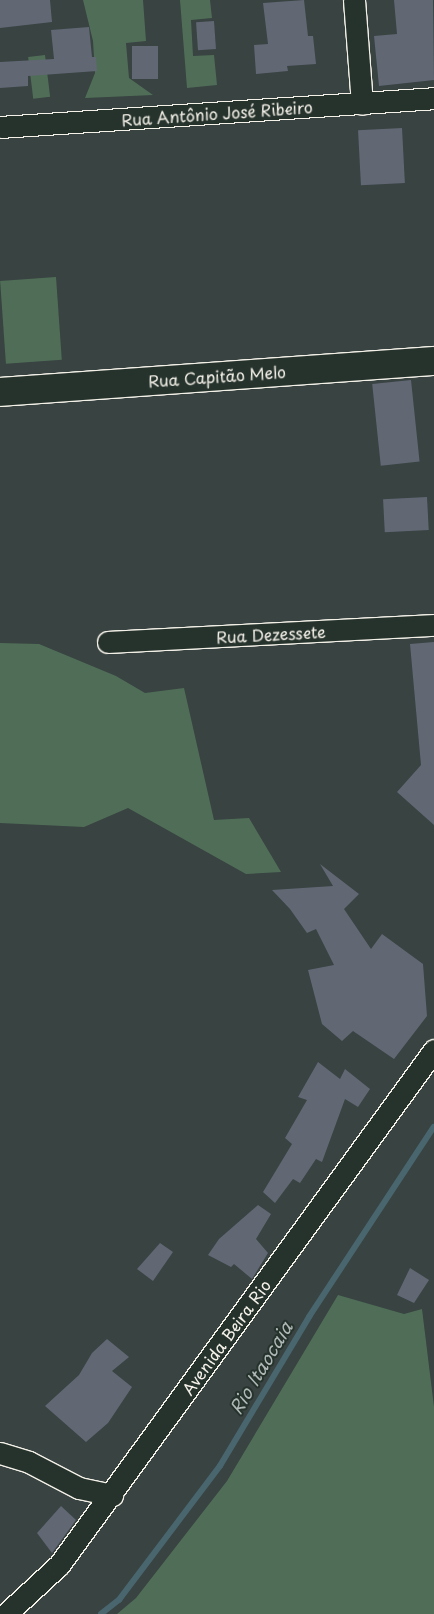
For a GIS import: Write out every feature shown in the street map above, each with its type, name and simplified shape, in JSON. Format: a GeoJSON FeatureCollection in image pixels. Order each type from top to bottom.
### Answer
{"type":"FeatureCollection","features":[{"type":"Feature","properties":{"kind":"main road","name":"Rua Capitão Melo"},"geometry":{"type":"LineString","coordinates":[[0,392],[434,361]]}},
{"type":"Feature","properties":{"kind":"street"},"geometry":{"type":"LineString","coordinates":[[354,0],[362,104]]}},
{"type":"Feature","properties":{"kind":"street","name":"Rua Antônio José Ribeiro"},"geometry":{"type":"LineString","coordinates":[[0,127],[434,98]]}},
{"type":"Feature","properties":{"kind":"street","name":"Rua Dezessete"},"geometry":{"type":"LineString","coordinates":[[108,642],[434,625]]}},
{"type":"Feature","properties":{"kind":"street","name":"Avenida Beira Rio"},"geometry":{"type":"LineString","coordinates":[[6,1614],[59,1565],[112,1495],[434,1050]]}},
{"type":"Feature","properties":{"kind":"street"},"geometry":{"type":"LineString","coordinates":[[0,1453],[29,1462],[79,1488],[112,1495]]}},
{"type":"Feature","properties":{"kind":"green space"},"geometry":{"type":"Polygon","coordinates":[[[83,0],[143,0],[146,41],[126,43],[129,78],[153,95],[85,98],[95,73],[93,41],[83,0]]]}},
{"type":"Feature","properties":{"kind":"green space"},"geometry":{"type":"Polygon","coordinates":[[[180,0],[210,0],[212,18],[191,20],[193,56],[214,55],[217,85],[187,88],[180,0]]]}},
{"type":"Feature","properties":{"kind":"green space"},"geometry":{"type":"Polygon","coordinates":[[[45,55],[50,97],[33,99],[28,57],[45,55]]]}},
{"type":"Feature","properties":{"kind":"green space"},"geometry":{"type":"Polygon","coordinates":[[[56,277],[62,360],[6,364],[0,281],[56,277]]]}},
{"type":"Feature","properties":{"kind":"green space"},"geometry":{"type":"Polygon","coordinates":[[[0,643],[39,644],[116,676],[145,693],[184,688],[214,820],[249,818],[281,872],[246,874],[128,808],[84,827],[0,823],[0,643]]]}},
{"type":"Feature","properties":{"kind":"green space"},"geometry":{"type":"Polygon","coordinates":[[[338,1295],[404,1314],[422,1309],[434,1407],[434,1614],[117,1614],[136,1598],[227,1481],[338,1295]]]}},
{"type":"Feature","properties":{"kind":"building"},"geometry":{"type":"Polygon","coordinates":[[[0,0],[50,0],[52,22],[0,28],[0,0]]]}},
{"type":"Feature","properties":{"kind":"building"},"geometry":{"type":"Polygon","coordinates":[[[304,0],[308,36],[313,36],[316,64],[287,66],[288,71],[256,74],[254,45],[268,44],[263,3],[304,0]]]}},
{"type":"Feature","properties":{"kind":"building"},"geometry":{"type":"Polygon","coordinates":[[[394,0],[433,0],[434,80],[379,86],[374,36],[397,34],[394,0]]]}},
{"type":"Feature","properties":{"kind":"building"},"geometry":{"type":"Polygon","coordinates":[[[214,21],[216,49],[198,50],[196,22],[214,21]]]}},
{"type":"Feature","properties":{"kind":"building"},"geometry":{"type":"Polygon","coordinates":[[[89,27],[92,57],[96,57],[97,71],[28,76],[28,86],[0,88],[0,62],[54,59],[51,30],[89,27]]]}},
{"type":"Feature","properties":{"kind":"building"},"geometry":{"type":"Polygon","coordinates":[[[132,46],[158,46],[158,79],[132,79],[132,46]]]}},
{"type":"Feature","properties":{"kind":"building"},"geometry":{"type":"Polygon","coordinates":[[[402,128],[405,183],[361,185],[358,130],[402,128]]]}},
{"type":"Feature","properties":{"kind":"building"},"geometry":{"type":"Polygon","coordinates":[[[411,380],[420,462],[381,466],[372,384],[411,380]]]}},
{"type":"Feature","properties":{"kind":"building"},"geometry":{"type":"Polygon","coordinates":[[[427,497],[429,530],[385,532],[383,499],[427,497]]]}},
{"type":"Feature","properties":{"kind":"building"},"geometry":{"type":"Polygon","coordinates":[[[434,642],[434,825],[397,792],[421,765],[410,644],[434,642]]]}},
{"type":"Feature","properties":{"kind":"building"},"geometry":{"type":"Polygon","coordinates":[[[320,864],[359,894],[344,909],[371,949],[382,934],[423,964],[427,1016],[394,1059],[353,1031],[342,1041],[322,1024],[308,970],[334,965],[316,929],[307,933],[290,909],[272,890],[333,886],[320,864]]]}},
{"type":"Feature","properties":{"kind":"building"},"geometry":{"type":"Polygon","coordinates":[[[318,1062],[340,1079],[345,1069],[370,1089],[358,1107],[345,1099],[322,1162],[316,1159],[300,1183],[293,1179],[275,1203],[263,1192],[292,1144],[285,1138],[307,1100],[298,1097],[318,1062]]]}},
{"type":"Feature","properties":{"kind":"building"},"geometry":{"type":"Polygon","coordinates":[[[258,1205],[271,1214],[256,1239],[268,1253],[252,1279],[234,1264],[231,1267],[208,1255],[219,1239],[258,1205]]]}},
{"type":"Feature","properties":{"kind":"building"},"geometry":{"type":"Polygon","coordinates":[[[160,1243],[173,1252],[153,1281],[137,1269],[160,1243]]]}},
{"type":"Feature","properties":{"kind":"building"},"geometry":{"type":"Polygon","coordinates":[[[410,1268],[429,1280],[414,1303],[397,1295],[410,1268]]]}},
{"type":"Feature","properties":{"kind":"building"},"geometry":{"type":"Polygon","coordinates":[[[107,1339],[129,1357],[112,1371],[132,1387],[108,1423],[86,1442],[45,1406],[79,1375],[92,1353],[107,1339]]]}},
{"type":"Feature","properties":{"kind":"building"},"geometry":{"type":"Polygon","coordinates":[[[61,1506],[76,1520],[52,1553],[37,1533],[61,1506]]]}},
{"type":"Feature","properties":{"kind":"waterway","name":"Rio Itaocaia"},"geometry":{"type":"LineString","coordinates":[[101,1614],[119,1600],[220,1466],[309,1317],[434,1127]]}}]}
